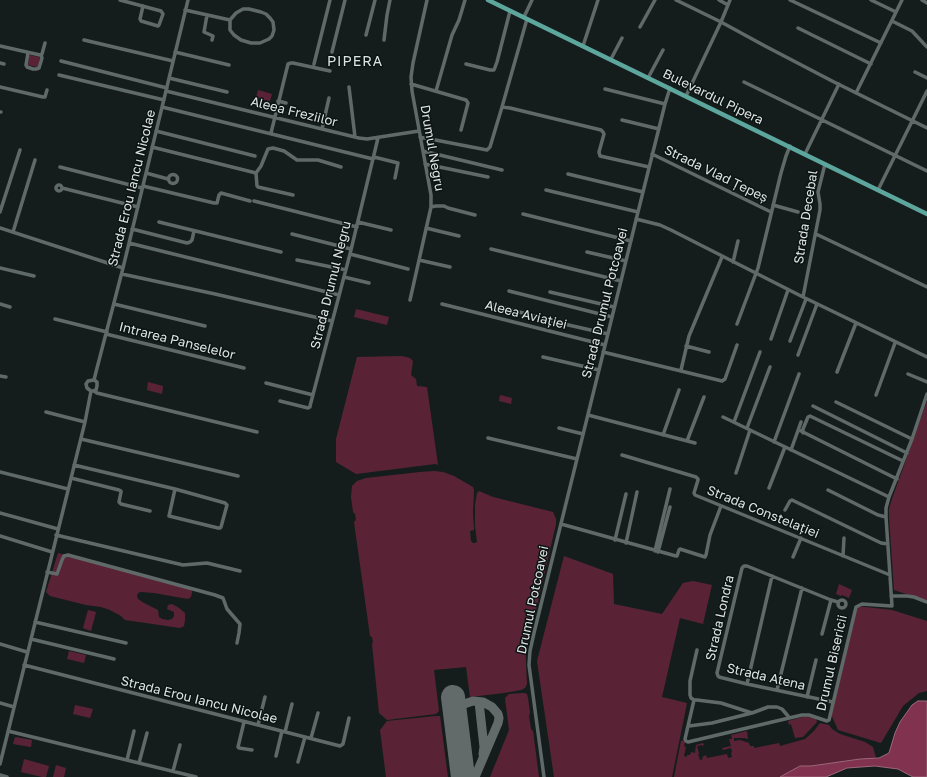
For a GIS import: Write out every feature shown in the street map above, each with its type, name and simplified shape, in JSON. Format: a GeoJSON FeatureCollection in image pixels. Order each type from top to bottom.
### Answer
{"type":"FeatureCollection","features":[{"type":"Feature","properties":{"kind":"main road","name":"Bulevardul Pipera"},"geometry":{"type":"LineString","coordinates":[[489,0],[927,214]]}},
{"type":"Feature","properties":{"kind":"street"},"geometry":{"type":"LineString","coordinates":[[120,0],[143,6],[161,11],[163,14],[158,26],[141,21],[140,19],[143,6]]}},
{"type":"Feature","properties":{"kind":"street","name":"Strada Erou Iancu Nicolae"},"geometry":{"type":"LineString","coordinates":[[94,380],[122,274],[188,0]]}},
{"type":"Feature","properties":{"kind":"street"},"geometry":{"type":"LineString","coordinates":[[314,64],[330,0]]}},
{"type":"Feature","properties":{"kind":"street"},"geometry":{"type":"LineString","coordinates":[[332,52],[345,0]]}},
{"type":"Feature","properties":{"kind":"street"},"geometry":{"type":"LineString","coordinates":[[366,35],[375,0]]}},
{"type":"Feature","properties":{"kind":"street"},"geometry":{"type":"LineString","coordinates":[[384,40],[390,0]]}},
{"type":"Feature","properties":{"kind":"street","name":"Drumul Negru"},"geometry":{"type":"LineString","coordinates":[[410,300],[431,207],[431,195],[411,84],[413,63],[427,0]]}},
{"type":"Feature","properties":{"kind":"street"},"geometry":{"type":"LineString","coordinates":[[436,91],[452,35],[459,20],[465,0]]}},
{"type":"Feature","properties":{"kind":"street"},"geometry":{"type":"LineString","coordinates":[[420,136],[487,150],[490,148],[525,18],[532,0]]}},
{"type":"Feature","properties":{"kind":"street"},"geometry":{"type":"LineString","coordinates":[[583,46],[598,0]]}},
{"type":"Feature","properties":{"kind":"street"},"geometry":{"type":"LineString","coordinates":[[640,27],[655,0]]}},
{"type":"Feature","properties":{"kind":"street"},"geometry":{"type":"LineString","coordinates":[[676,0],[927,128]]}},
{"type":"Feature","properties":{"kind":"street"},"geometry":{"type":"LineString","coordinates":[[719,0],[728,5]]}},
{"type":"Feature","properties":{"kind":"street"},"geometry":{"type":"LineString","coordinates":[[686,96],[730,0]]}},
{"type":"Feature","properties":{"kind":"street"},"geometry":{"type":"LineString","coordinates":[[790,0],[881,43]]}},
{"type":"Feature","properties":{"kind":"street"},"geometry":{"type":"LineString","coordinates":[[871,0],[896,12]]}},
{"type":"Feature","properties":{"kind":"street"},"geometry":{"type":"LineString","coordinates":[[856,93],[902,0]]}},
{"type":"Feature","properties":{"kind":"street"},"geometry":{"type":"LineString","coordinates":[[922,0],[927,3]]}},
{"type":"Feature","properties":{"kind":"street"},"geometry":{"type":"LineString","coordinates":[[249,9],[261,12],[268,15],[273,22],[273,33],[269,39],[263,42],[245,42],[232,34],[230,20],[234,14],[240,10],[249,9]]}},
{"type":"Feature","properties":{"kind":"street"},"geometry":{"type":"LineString","coordinates":[[185,10],[230,20]]}},
{"type":"Feature","properties":{"kind":"street"},"geometry":{"type":"LineString","coordinates":[[466,64],[494,70],[510,11]]}},
{"type":"Feature","properties":{"kind":"street"},"geometry":{"type":"LineString","coordinates":[[208,15],[204,32],[213,36],[212,40]]}},
{"type":"Feature","properties":{"kind":"street"},"geometry":{"type":"LineString","coordinates":[[892,21],[912,31],[927,47]]}},
{"type":"Feature","properties":{"kind":"street"},"geometry":{"type":"LineString","coordinates":[[798,28],[871,64]]}},
{"type":"Feature","properties":{"kind":"street"},"geometry":{"type":"LineString","coordinates":[[610,59],[622,38]]}},
{"type":"Feature","properties":{"kind":"street"},"geometry":{"type":"LineString","coordinates":[[84,40],[173,62]]}},
{"type":"Feature","properties":{"kind":"street"},"geometry":{"type":"LineString","coordinates":[[28,53],[27,67],[36,69],[39,68],[45,43]]}},
{"type":"Feature","properties":{"kind":"street"},"geometry":{"type":"LineString","coordinates":[[0,46],[41,55]]}},
{"type":"Feature","properties":{"kind":"street"},"geometry":{"type":"LineString","coordinates":[[648,78],[663,50]]}},
{"type":"Feature","properties":{"kind":"street"},"geometry":{"type":"LineString","coordinates":[[175,52],[229,65]]}},
{"type":"Feature","properties":{"kind":"street","name":"Aleea Freziilor"},"geometry":{"type":"LineString","coordinates":[[61,61],[355,138],[378,138],[419,131]]}},
{"type":"Feature","properties":{"kind":"street"},"geometry":{"type":"LineString","coordinates":[[271,133],[289,63],[330,71]]}},
{"type":"Feature","properties":{"kind":"street"},"geometry":{"type":"LineString","coordinates":[[915,72],[927,78]]}},
{"type":"Feature","properties":{"kind":"street"},"geometry":{"type":"LineString","coordinates":[[59,75],[164,100]]}},
{"type":"Feature","properties":{"kind":"street"},"geometry":{"type":"LineString","coordinates":[[169,78],[227,92]]}},
{"type":"Feature","properties":{"kind":"street"},"geometry":{"type":"LineString","coordinates":[[744,82],[927,171]]}},
{"type":"Feature","properties":{"kind":"street"},"geometry":{"type":"LineString","coordinates":[[411,84],[466,100],[468,105],[461,130]]}},
{"type":"Feature","properties":{"kind":"street"},"geometry":{"type":"LineString","coordinates":[[805,154],[839,84]]}},
{"type":"Feature","properties":{"kind":"street"},"geometry":{"type":"LineString","coordinates":[[0,87],[43,97],[45,97],[47,90]]}},
{"type":"Feature","properties":{"kind":"street"},"geometry":{"type":"LineString","coordinates":[[349,87],[355,138]]}},
{"type":"Feature","properties":{"kind":"street","name":"Strada Drumul Potcoavei"},"geometry":{"type":"LineString","coordinates":[[561,524],[652,154],[670,88]]}},
{"type":"Feature","properties":{"kind":"street"},"geometry":{"type":"LineString","coordinates":[[605,89],[665,104]]}},
{"type":"Feature","properties":{"kind":"street"},"geometry":{"type":"LineString","coordinates":[[878,190],[927,91]]}},
{"type":"Feature","properties":{"kind":"street"},"geometry":{"type":"LineString","coordinates":[[322,129],[329,98]]}},
{"type":"Feature","properties":{"kind":"street"},"geometry":{"type":"LineString","coordinates":[[278,101],[286,103]]}},
{"type":"Feature","properties":{"kind":"street"},"geometry":{"type":"LineString","coordinates":[[162,107],[398,163],[395,178]]}},
{"type":"Feature","properties":{"kind":"street"},"geometry":{"type":"LineString","coordinates":[[502,107],[601,130],[604,134],[599,152],[600,156],[649,167]]}},
{"type":"Feature","properties":{"kind":"street"},"geometry":{"type":"LineString","coordinates":[[622,120],[659,129]]}},
{"type":"Feature","properties":{"kind":"street"},"geometry":{"type":"LineString","coordinates":[[156,131],[255,156]]}},
{"type":"Feature","properties":{"kind":"street","name":"Strada Drumul Negru"},"geometry":{"type":"LineString","coordinates":[[313,395],[346,270],[378,138]]}},
{"type":"Feature","properties":{"kind":"street"},"geometry":{"type":"LineString","coordinates":[[737,324],[756,274],[771,212],[790,146]]}},
{"type":"Feature","properties":{"kind":"street"},"geometry":{"type":"LineString","coordinates":[[152,147],[256,173]]}},
{"type":"Feature","properties":{"kind":"street"},"geometry":{"type":"LineString","coordinates":[[293,195],[258,187],[256,184],[256,173],[268,148],[271,147],[284,151],[297,160],[322,160],[341,167]]}},
{"type":"Feature","properties":{"kind":"street"},"geometry":{"type":"LineString","coordinates":[[0,212],[20,150]]}},
{"type":"Feature","properties":{"kind":"street"},"geometry":{"type":"LineString","coordinates":[[423,151],[502,170]]}},
{"type":"Feature","properties":{"kind":"street","name":"Strada Vlad Țepeș"},"geometry":{"type":"LineString","coordinates":[[652,154],[771,212]]}},
{"type":"Feature","properties":{"kind":"street"},"geometry":{"type":"LineString","coordinates":[[12,232],[35,160]]}},
{"type":"Feature","properties":{"kind":"street"},"geometry":{"type":"LineString","coordinates":[[425,164],[488,177]]}},
{"type":"Feature","properties":{"kind":"street","name":"Strada Decebal"},"geometry":{"type":"LineString","coordinates":[[790,341],[804,298],[820,207],[818,192],[825,164]]}},
{"type":"Feature","properties":{"kind":"street"},"geometry":{"type":"LineString","coordinates":[[60,167],[214,203],[216,203],[221,193],[357,226]]}},
{"type":"Feature","properties":{"kind":"street"},"geometry":{"type":"LineString","coordinates":[[146,173],[168,179]]}},
{"type":"Feature","properties":{"kind":"street"},"geometry":{"type":"LineString","coordinates":[[568,174],[643,192]]}},
{"type":"Feature","properties":{"kind":"street"},"geometry":{"type":"LineString","coordinates":[[62,188],[138,207]]}},
{"type":"Feature","properties":{"kind":"street"},"geometry":{"type":"LineString","coordinates":[[546,190],[638,212]]}},
{"type":"Feature","properties":{"kind":"street"},"geometry":{"type":"LineString","coordinates":[[773,205],[798,212]]}},
{"type":"Feature","properties":{"kind":"street"},"geometry":{"type":"LineString","coordinates":[[431,207],[444,206],[475,215]]}},
{"type":"Feature","properties":{"kind":"street"},"geometry":{"type":"LineString","coordinates":[[523,214],[631,241]]}},
{"type":"Feature","properties":{"kind":"street"},"geometry":{"type":"LineString","coordinates":[[636,219],[666,228],[927,358]]}},
{"type":"Feature","properties":{"kind":"street"},"geometry":{"type":"LineString","coordinates":[[159,222],[281,252]]}},
{"type":"Feature","properties":{"kind":"street"},"geometry":{"type":"LineString","coordinates":[[358,222],[391,230]]}},
{"type":"Feature","properties":{"kind":"street"},"geometry":{"type":"LineString","coordinates":[[0,228],[123,268]]}},
{"type":"Feature","properties":{"kind":"street"},"geometry":{"type":"LineString","coordinates":[[426,228],[459,236]]}},
{"type":"Feature","properties":{"kind":"street"},"geometry":{"type":"LineString","coordinates":[[132,229],[187,243],[192,240],[194,231]]}},
{"type":"Feature","properties":{"kind":"street"},"geometry":{"type":"LineString","coordinates":[[292,234],[351,249]]}},
{"type":"Feature","properties":{"kind":"street"},"geometry":{"type":"LineString","coordinates":[[816,234],[927,287]]}},
{"type":"Feature","properties":{"kind":"street"},"geometry":{"type":"LineString","coordinates":[[733,262],[738,241]]}},
{"type":"Feature","properties":{"kind":"street"},"geometry":{"type":"LineString","coordinates":[[129,243],[339,295]]}},
{"type":"Feature","properties":{"kind":"street"},"geometry":{"type":"LineString","coordinates":[[491,249],[621,281]]}},
{"type":"Feature","properties":{"kind":"street"},"geometry":{"type":"LineString","coordinates":[[587,252],[626,261]]}},
{"type":"Feature","properties":{"kind":"street"},"geometry":{"type":"LineString","coordinates":[[350,254],[408,268]]}},
{"type":"Feature","properties":{"kind":"street"},"geometry":{"type":"LineString","coordinates":[[681,370],[691,331],[722,257]]}},
{"type":"Feature","properties":{"kind":"street"},"geometry":{"type":"LineString","coordinates":[[297,260],[346,270]]}},
{"type":"Feature","properties":{"kind":"street"},"geometry":{"type":"LineString","coordinates":[[419,260],[450,267]]}},
{"type":"Feature","properties":{"kind":"street"},"geometry":{"type":"LineString","coordinates":[[0,268],[34,276]]}},
{"type":"Feature","properties":{"kind":"street"},"geometry":{"type":"LineString","coordinates":[[122,274],[332,321]]}},
{"type":"Feature","properties":{"kind":"street"},"geometry":{"type":"LineString","coordinates":[[344,277],[369,283]]}},
{"type":"Feature","properties":{"kind":"street"},"geometry":{"type":"LineString","coordinates":[[771,339],[788,290]]}},
{"type":"Feature","properties":{"kind":"street"},"geometry":{"type":"LineString","coordinates":[[509,291],[612,317]]}},
{"type":"Feature","properties":{"kind":"street"},"geometry":{"type":"LineString","coordinates":[[550,292],[614,307]]}},
{"type":"Feature","properties":{"kind":"street"},"geometry":{"type":"LineString","coordinates":[[0,304],[10,306]]}},
{"type":"Feature","properties":{"kind":"street"},"geometry":{"type":"LineString","coordinates":[[114,304],[205,326]]}},
{"type":"Feature","properties":{"kind":"street","name":"Aleea Aviației"},"geometry":{"type":"LineString","coordinates":[[442,304],[605,345]]}},
{"type":"Feature","properties":{"kind":"street"},"geometry":{"type":"LineString","coordinates":[[798,355],[817,304]]}},
{"type":"Feature","properties":{"kind":"street"},"geometry":{"type":"LineString","coordinates":[[492,305],[608,334]]}},
{"type":"Feature","properties":{"kind":"street","name":"Intrarea Panselelor"},"geometry":{"type":"LineString","coordinates":[[55,319],[244,368]]}},
{"type":"Feature","properties":{"kind":"street"},"geometry":{"type":"LineString","coordinates":[[837,372],[856,323]]}},
{"type":"Feature","properties":{"kind":"street"},"geometry":{"type":"LineString","coordinates":[[876,394],[895,343]]}},
{"type":"Feature","properties":{"kind":"street"},"geometry":{"type":"LineString","coordinates":[[686,346],[709,352]]}},
{"type":"Feature","properties":{"kind":"street"},"geometry":{"type":"LineString","coordinates":[[604,352],[724,381],[736,346]]}},
{"type":"Feature","properties":{"kind":"street"},"geometry":{"type":"LineString","coordinates":[[734,422],[760,352]]}},
{"type":"Feature","properties":{"kind":"street"},"geometry":{"type":"LineString","coordinates":[[543,357],[599,370]]}},
{"type":"Feature","properties":{"kind":"street"},"geometry":{"type":"LineString","coordinates":[[736,473],[770,367]]}},
{"type":"Feature","properties":{"kind":"street"},"geometry":{"type":"LineString","coordinates":[[774,442],[799,374]]}},
{"type":"Feature","properties":{"kind":"street"},"geometry":{"type":"LineString","coordinates":[[908,374],[927,382]]}},
{"type":"Feature","properties":{"kind":"street"},"geometry":{"type":"LineString","coordinates":[[0,376],[6,377]]}},
{"type":"Feature","properties":{"kind":"street"},"geometry":{"type":"LineString","coordinates":[[0,764],[85,422],[93,391],[97,388],[97,382],[94,380],[88,381],[86,388],[89,391],[93,391],[257,432]]}},
{"type":"Feature","properties":{"kind":"street"},"geometry":{"type":"LineString","coordinates":[[266,383],[313,395],[310,407],[280,402]]}},
{"type":"Feature","properties":{"kind":"street"},"geometry":{"type":"LineString","coordinates":[[663,435],[679,390]]}},
{"type":"Feature","properties":{"kind":"street","name":"Drumul Bisericii"},"geometry":{"type":"LineString","coordinates":[[694,700],[685,739],[688,742],[802,715],[809,715],[828,721],[856,607],[862,604],[892,608],[886,517],[887,505],[927,394]]}},
{"type":"Feature","properties":{"kind":"street"},"geometry":{"type":"LineString","coordinates":[[687,441],[704,398]]}},
{"type":"Feature","properties":{"kind":"street"},"geometry":{"type":"LineString","coordinates":[[836,402],[912,439]]}},
{"type":"Feature","properties":{"kind":"street"},"geometry":{"type":"LineString","coordinates":[[813,406],[907,453]]}},
{"type":"Feature","properties":{"kind":"street"},"geometry":{"type":"LineString","coordinates":[[46,412],[85,422]]}},
{"type":"Feature","properties":{"kind":"street"},"geometry":{"type":"LineString","coordinates":[[588,415],[695,443]]}},
{"type":"Feature","properties":{"kind":"street"},"geometry":{"type":"LineString","coordinates":[[803,433],[808,416],[810,416],[903,461]]}},
{"type":"Feature","properties":{"kind":"street"},"geometry":{"type":"LineString","coordinates":[[723,417],[889,498]]}},
{"type":"Feature","properties":{"kind":"street"},"geometry":{"type":"LineString","coordinates":[[791,450],[801,422]]}},
{"type":"Feature","properties":{"kind":"street"},"geometry":{"type":"LineString","coordinates":[[558,428],[583,434]]}},
{"type":"Feature","properties":{"kind":"street"},"geometry":{"type":"LineString","coordinates":[[798,430],[897,479]]}},
{"type":"Feature","properties":{"kind":"street"},"geometry":{"type":"LineString","coordinates":[[81,438],[238,476]]}},
{"type":"Feature","properties":{"kind":"street"},"geometry":{"type":"LineString","coordinates":[[488,438],[577,459]]}},
{"type":"Feature","properties":{"kind":"street"},"geometry":{"type":"LineString","coordinates":[[769,488],[785,447]]}},
{"type":"Feature","properties":{"kind":"street","name":"Strada Constelației"},"geometry":{"type":"LineString","coordinates":[[622,455],[696,477],[698,480],[694,494],[890,575]]}},
{"type":"Feature","properties":{"kind":"street"},"geometry":{"type":"LineString","coordinates":[[74,465],[174,489],[226,504],[221,527],[218,528],[169,516],[174,489]]}},
{"type":"Feature","properties":{"kind":"street"},"geometry":{"type":"LineString","coordinates":[[0,472],[68,489]]}},
{"type":"Feature","properties":{"kind":"street"},"geometry":{"type":"LineString","coordinates":[[71,478],[119,490],[119,502],[121,504],[150,511]]}},
{"type":"Feature","properties":{"kind":"street"},"geometry":{"type":"LineString","coordinates":[[656,551],[670,489]]}},
{"type":"Feature","properties":{"kind":"street"},"geometry":{"type":"LineString","coordinates":[[828,490],[878,515],[886,517]]}},
{"type":"Feature","properties":{"kind":"street"},"geometry":{"type":"LineString","coordinates":[[626,543],[637,492]]}},
{"type":"Feature","properties":{"kind":"street"},"geometry":{"type":"LineString","coordinates":[[615,540],[626,494]]}},
{"type":"Feature","properties":{"kind":"street"},"geometry":{"type":"LineString","coordinates":[[786,510],[790,501],[792,500],[882,543],[888,544]]}},
{"type":"Feature","properties":{"kind":"street"},"geometry":{"type":"LineString","coordinates":[[561,524],[676,556],[680,549],[702,557],[706,556],[710,535],[721,506]]}},
{"type":"Feature","properties":{"kind":"street"},"geometry":{"type":"LineString","coordinates":[[656,551],[670,507]]}},
{"type":"Feature","properties":{"kind":"street"},"geometry":{"type":"LineString","coordinates":[[0,513],[58,529]]}},
{"type":"Feature","properties":{"kind":"street","name":"Drumul Potcoavei"},"geometry":{"type":"LineString","coordinates":[[544,777],[530,658],[534,633],[561,524]]}},
{"type":"Feature","properties":{"kind":"street"},"geometry":{"type":"LineString","coordinates":[[56,535],[151,559],[183,565],[207,563],[240,571]]}},
{"type":"Feature","properties":{"kind":"street"},"geometry":{"type":"LineString","coordinates":[[0,536],[52,552]]}},
{"type":"Feature","properties":{"kind":"street"},"geometry":{"type":"LineString","coordinates":[[793,557],[801,538]]}},
{"type":"Feature","properties":{"kind":"street"},"geometry":{"type":"LineString","coordinates":[[843,556],[844,538]]}},
{"type":"Feature","properties":{"kind":"street"},"geometry":{"type":"LineString","coordinates":[[47,572],[57,574],[64,556],[68,555],[215,595],[222,598],[227,609],[240,624],[237,643]]}},
{"type":"Feature","properties":{"kind":"street","name":"Strada Londra"},"geometry":{"type":"LineString","coordinates":[[718,676],[717,673],[742,568],[747,566],[772,576]]}},
{"type":"Feature","properties":{"kind":"street"},"geometry":{"type":"LineString","coordinates":[[747,684],[772,576],[831,600],[838,602],[843,600],[846,602],[846,605],[856,607]]}},
{"type":"Feature","properties":{"kind":"street"},"geometry":{"type":"LineString","coordinates":[[777,690],[802,588]]}},
{"type":"Feature","properties":{"kind":"street"},"geometry":{"type":"LineString","coordinates":[[891,596],[914,597],[927,602]]}},
{"type":"Feature","properties":{"kind":"street"},"geometry":{"type":"LineString","coordinates":[[822,634],[831,600]]}},
{"type":"Feature","properties":{"kind":"street"},"geometry":{"type":"LineString","coordinates":[[35,622],[126,643]]}},
{"type":"Feature","properties":{"kind":"street"},"geometry":{"type":"LineString","coordinates":[[31,639],[114,659]]}},
{"type":"Feature","properties":{"kind":"street"},"geometry":{"type":"LineString","coordinates":[[0,644],[27,652]]}},
{"type":"Feature","properties":{"kind":"street"},"geometry":{"type":"LineString","coordinates":[[697,650],[690,681],[691,698],[694,700],[721,703],[752,713]]}},
{"type":"Feature","properties":{"kind":"street"},"geometry":{"type":"LineString","coordinates":[[807,697],[816,660]]}},
{"type":"Feature","properties":{"kind":"street","name":"Strada Erou Iancu Nicolae"},"geometry":{"type":"LineString","coordinates":[[24,665],[340,746],[343,744],[349,718]]}},
{"type":"Feature","properties":{"kind":"street","name":"Strada Atena"},"geometry":{"type":"LineString","coordinates":[[718,676],[747,684],[833,702]]}},
{"type":"Feature","properties":{"kind":"street"},"geometry":{"type":"LineString","coordinates":[[258,725],[265,697]]}},
{"type":"Feature","properties":{"kind":"street"},"geometry":{"type":"LineString","coordinates":[[0,703],[14,707]]}},
{"type":"Feature","properties":{"kind":"street"},"geometry":{"type":"LineString","coordinates":[[276,756],[292,704]]}},
{"type":"Feature","properties":{"kind":"street"},"geometry":{"type":"LineString","coordinates":[[688,726],[712,723],[773,706],[782,709],[789,718]]}},
{"type":"Feature","properties":{"kind":"street"},"geometry":{"type":"LineString","coordinates":[[311,738],[318,713]]}},
{"type":"Feature","properties":{"kind":"street"},"geometry":{"type":"LineString","coordinates":[[244,722],[238,747],[252,750]]}},
{"type":"Feature","properties":{"kind":"street"},"geometry":{"type":"LineString","coordinates":[[8,731],[196,777]]}},
{"type":"Feature","properties":{"kind":"street"},"geometry":{"type":"LineString","coordinates":[[127,760],[134,731]]}},
{"type":"Feature","properties":{"kind":"street"},"geometry":{"type":"LineString","coordinates":[[139,763],[147,733]]}},
{"type":"Feature","properties":{"kind":"street"},"geometry":{"type":"LineString","coordinates":[[298,762],[304,737]]}},
{"type":"Feature","properties":{"kind":"street"},"geometry":{"type":"LineString","coordinates":[[173,772],[180,745]]}},
{"type":"Feature","properties":{"kind":"street"},"geometry":{"type":"LineString","coordinates":[[0,775],[7,777]]}},
{"type":"Feature","properties":{"kind":"shaded area"},"geometry":{"type":"Polygon","coordinates":[[[30,55],[40,58],[37,67],[28,65],[30,55]]]}},
{"type":"Feature","properties":{"kind":"shaded area"},"geometry":{"type":"Polygon","coordinates":[[[258,90],[272,94],[270,101],[256,98],[258,90]]]}},
{"type":"Feature","properties":{"kind":"shaded area"},"geometry":{"type":"Polygon","coordinates":[[[356,309],[389,317],[387,325],[354,317],[356,309]]]}},
{"type":"Feature","properties":{"kind":"shaded area"},"geometry":{"type":"Polygon","coordinates":[[[402,356],[410,358],[413,361],[411,375],[416,379],[417,386],[427,387],[438,465],[435,464],[356,474],[336,462],[336,439],[357,357],[402,356]]]}},
{"type":"Feature","properties":{"kind":"shaded area"},"geometry":{"type":"Polygon","coordinates":[[[148,382],[163,386],[162,394],[147,390],[148,382]]]}},
{"type":"Feature","properties":{"kind":"shaded area"},"geometry":{"type":"Polygon","coordinates":[[[500,395],[512,398],[511,404],[499,401],[500,395]]]}},
{"type":"Feature","properties":{"kind":"shaded area"},"geometry":{"type":"Polygon","coordinates":[[[927,401],[927,601],[894,590],[889,509],[927,401]]]}},
{"type":"Feature","properties":{"kind":"shaded area"},"geometry":{"type":"Polygon","coordinates":[[[434,471],[443,472],[454,476],[473,487],[474,530],[470,531],[471,541],[473,543],[477,542],[475,505],[477,493],[479,491],[493,497],[553,512],[556,519],[556,524],[530,636],[525,643],[527,684],[525,688],[521,690],[470,697],[466,667],[434,670],[439,711],[436,714],[387,720],[379,713],[373,642],[372,637],[370,636],[354,522],[356,520],[353,512],[351,497],[352,486],[357,481],[366,478],[434,471]]]}},
{"type":"Feature","properties":{"kind":"shaded area"},"geometry":{"type":"Polygon","coordinates":[[[58,553],[190,589],[192,593],[191,597],[188,599],[141,592],[138,593],[137,596],[138,599],[144,603],[158,610],[159,617],[162,619],[172,619],[174,616],[174,612],[167,609],[168,605],[172,604],[179,608],[185,613],[184,626],[180,628],[125,620],[110,610],[101,607],[86,605],[50,596],[46,592],[58,553]]]}},
{"type":"Feature","properties":{"kind":"shaded area"},"geometry":{"type":"Polygon","coordinates":[[[564,556],[613,574],[614,604],[662,614],[683,583],[693,581],[712,585],[703,624],[680,618],[662,697],[687,703],[672,777],[554,777],[537,661],[564,556]]]}},
{"type":"Feature","properties":{"kind":"shaded area"},"geometry":{"type":"Polygon","coordinates":[[[839,584],[852,590],[849,598],[836,594],[839,584]]]}},
{"type":"Feature","properties":{"kind":"shaded area"},"geometry":{"type":"Polygon","coordinates":[[[857,606],[892,610],[927,621],[927,691],[919,693],[903,706],[881,743],[838,730],[831,714],[857,606]]]}},
{"type":"Feature","properties":{"kind":"shaded area"},"geometry":{"type":"Polygon","coordinates":[[[88,610],[96,612],[91,631],[83,628],[88,610]]]}},
{"type":"Feature","properties":{"kind":"shaded area"},"geometry":{"type":"Polygon","coordinates":[[[69,651],[86,655],[84,663],[67,659],[69,651]]]}},
{"type":"Feature","properties":{"kind":"shaded area"},"geometry":{"type":"Polygon","coordinates":[[[509,694],[527,694],[528,698],[529,716],[531,729],[533,731],[539,777],[490,777],[509,730],[505,698],[509,694]]]}},
{"type":"Feature","properties":{"kind":"shaded area"},"geometry":{"type":"Polygon","coordinates":[[[918,701],[927,701],[927,777],[913,777],[898,769],[875,766],[847,768],[826,777],[780,777],[800,766],[879,758],[889,753],[900,722],[912,705],[918,701]]]}},
{"type":"Feature","properties":{"kind":"shaded area"},"geometry":{"type":"Polygon","coordinates":[[[75,705],[93,709],[90,718],[73,714],[75,705]]]}},
{"type":"Feature","properties":{"kind":"shaded area"},"geometry":{"type":"Polygon","coordinates":[[[440,716],[448,777],[386,777],[380,730],[387,721],[440,716]]]}},
{"type":"Feature","properties":{"kind":"shaded area"},"geometry":{"type":"Polygon","coordinates":[[[806,716],[816,719],[817,722],[803,737],[795,738],[791,724],[789,725],[788,721],[806,716]]]}},
{"type":"Feature","properties":{"kind":"shaded area"},"geometry":{"type":"Polygon","coordinates":[[[820,723],[829,725],[840,734],[865,742],[873,747],[876,758],[800,766],[780,777],[674,777],[681,741],[684,740],[684,746],[686,747],[684,756],[687,757],[687,755],[690,755],[691,752],[695,753],[696,745],[703,743],[704,745],[702,746],[697,746],[700,760],[706,755],[707,758],[727,754],[728,758],[732,757],[731,748],[723,750],[722,748],[731,746],[729,739],[732,739],[731,735],[747,731],[748,739],[734,738],[734,741],[740,740],[749,743],[750,746],[754,746],[754,748],[779,743],[780,746],[805,739],[820,723]]]}},
{"type":"Feature","properties":{"kind":"shaded area"},"geometry":{"type":"Polygon","coordinates":[[[15,737],[32,740],[31,747],[13,744],[15,737]]]}},
{"type":"Feature","properties":{"kind":"shaded area"},"geometry":{"type":"Polygon","coordinates":[[[24,759],[49,766],[46,777],[21,772],[24,759]]]}},
{"type":"Feature","properties":{"kind":"shaded area"},"geometry":{"type":"Polygon","coordinates":[[[56,765],[66,768],[64,777],[53,777],[56,765]]]}},
{"type":"Feature","properties":{"kind":"taxiway"},"geometry":{"type":"LineString","coordinates":[[460,749],[453,741],[450,729],[452,715],[458,708],[473,701],[483,702],[492,707],[498,714],[498,723],[475,777]]}},
{"type":"Feature","properties":{"kind":"taxiway"},"geometry":{"type":"LineString","coordinates":[[479,702],[484,747],[483,754]]}},
{"type":"Feature","properties":{"kind":"runway"},"geometry":{"type":"LineString","coordinates":[[453,697],[463,777]]}},
{"type":"Feature","properties":{"kind":"district","name":"PIPERA"},"geometry":{"type":"Point","coordinates":[355,62]}}]}
